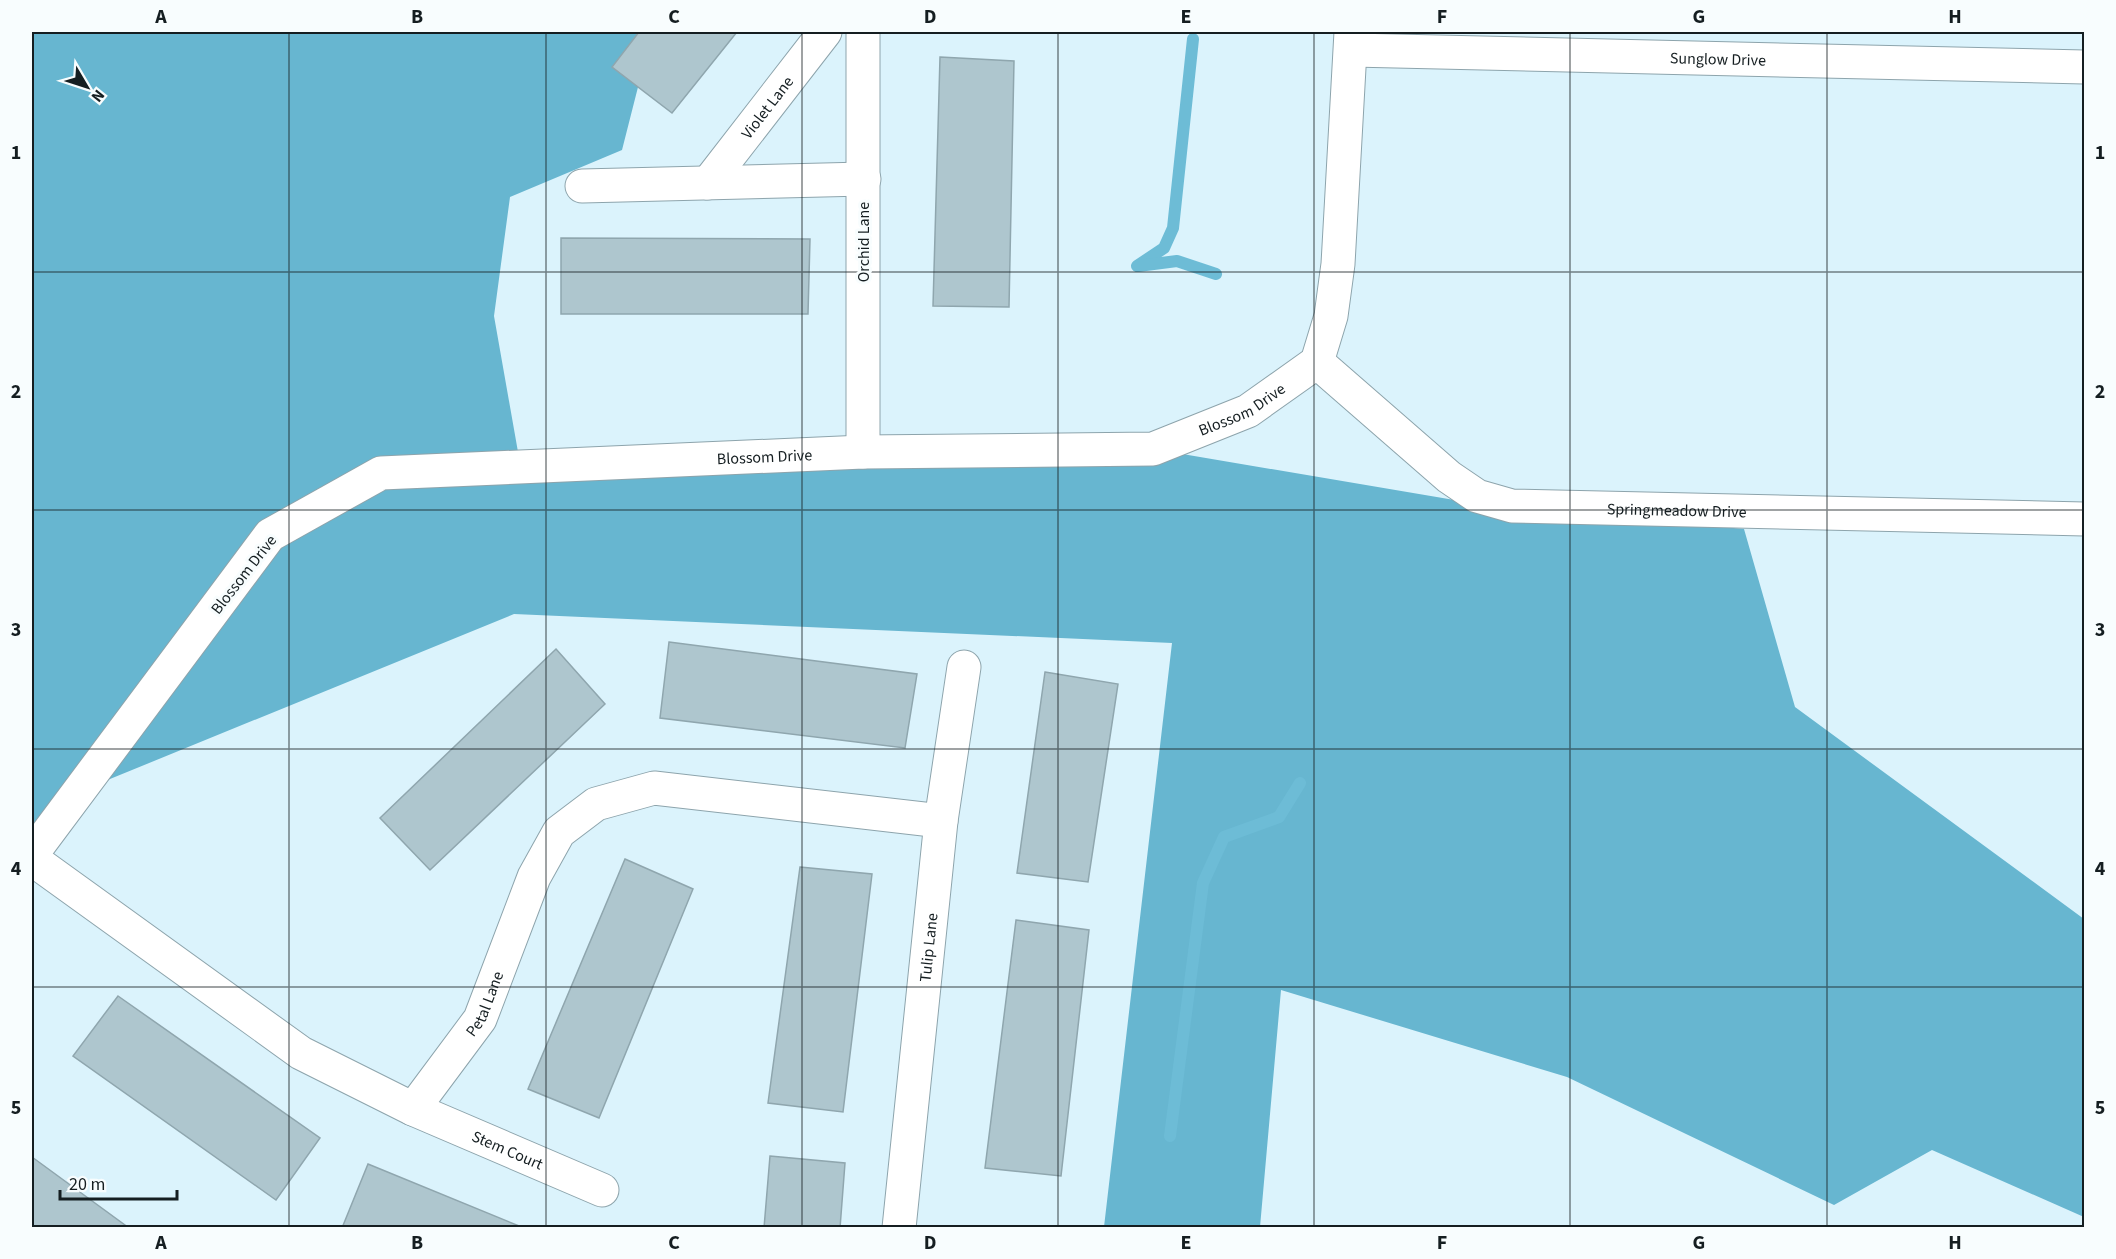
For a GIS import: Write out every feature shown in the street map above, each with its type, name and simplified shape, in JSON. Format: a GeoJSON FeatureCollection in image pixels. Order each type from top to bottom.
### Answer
{"type":"FeatureCollection","features":[{"type":"Feature","properties":{"kind":"street","name":"Violet Lane"},"geometry":{"type":"LineString","coordinates":[[708,183],[825,32]]}},
{"type":"Feature","properties":{"kind":"street","name":"Orchid Lane"},"geometry":{"type":"LineString","coordinates":[[863,32],[863,452]]}},
{"type":"Feature","properties":{"kind":"street"},"geometry":{"type":"LineString","coordinates":[[1317,363],[1331,316],[1338,264],[1352,41]]}},
{"type":"Feature","properties":{"kind":"street","name":"Sunglow Drive"},"geometry":{"type":"LineString","coordinates":[[1352,41],[2085,67]]}},
{"type":"Feature","properties":{"kind":"street"},"geometry":{"type":"LineString","coordinates":[[582,186],[864,179]]}},
{"type":"Feature","properties":{"kind":"street","name":"Blossom Drive"},"geometry":{"type":"LineString","coordinates":[[32,856],[270,535],[381,473],[863,452],[1153,449],[1248,411],[1317,363]]}},
{"type":"Feature","properties":{"kind":"street","name":"Springmeadow Drive"},"geometry":{"type":"LineString","coordinates":[[1317,363],[1449,477],[1477,495],[1512,506],[2085,519]]}},
{"type":"Feature","properties":{"kind":"street","name":"Tulip Lane"},"geometry":{"type":"LineString","coordinates":[[899,1227],[941,821],[964,667]]}},
{"type":"Feature","properties":{"kind":"street","name":"Petal Lane"},"geometry":{"type":"LineString","coordinates":[[413,1109],[480,1019],[534,877],[559,832],[596,804],[654,788],[941,821]]}},
{"type":"Feature","properties":{"kind":"street"},"geometry":{"type":"LineString","coordinates":[[32,856],[301,1053],[413,1109]]}},
{"type":"Feature","properties":{"kind":"street","name":"Stem Court"},"geometry":{"type":"LineString","coordinates":[[413,1109],[602,1190]]}},
{"type":"Feature","properties":{"kind":"shaded area"},"geometry":{"type":"Polygon","coordinates":[[[32,32],[652,32],[622,150],[510,197],[494,316],[521,469],[1153,449],[1478,504],[1744,529],[1795,707],[2084,919],[2084,1217],[1932,1150],[1834,1205],[1567,1077],[1281,990],[1260,1227],[1104,1227],[1172,643],[514,614],[61,799],[32,835],[32,32]]]}},
{"type":"Feature","properties":{"kind":"building"},"geometry":{"type":"Polygon","coordinates":[[[639,32],[737,32],[672,113],[612,67],[639,32]]]}},
{"type":"Feature","properties":{"kind":"building"},"geometry":{"type":"Polygon","coordinates":[[[940,57],[1014,61],[1009,307],[933,306],[940,57]]]}},
{"type":"Feature","properties":{"kind":"building"},"geometry":{"type":"Polygon","coordinates":[[[561,238],[810,239],[808,314],[561,314],[561,238]]]}},
{"type":"Feature","properties":{"kind":"building"},"geometry":{"type":"Polygon","coordinates":[[[669,642],[917,674],[905,748],[660,718],[669,642]]]}},
{"type":"Feature","properties":{"kind":"building"},"geometry":{"type":"Polygon","coordinates":[[[556,649],[605,704],[430,870],[380,818],[556,649]]]}},
{"type":"Feature","properties":{"kind":"building"},"geometry":{"type":"Polygon","coordinates":[[[1045,672],[1118,684],[1088,882],[1017,873],[1045,672]]]}},
{"type":"Feature","properties":{"kind":"building"},"geometry":{"type":"Polygon","coordinates":[[[625,859],[693,889],[599,1118],[528,1089],[625,859]]]}},
{"type":"Feature","properties":{"kind":"building"},"geometry":{"type":"Polygon","coordinates":[[[800,867],[872,874],[843,1112],[768,1103],[800,867]]]}},
{"type":"Feature","properties":{"kind":"building"},"geometry":{"type":"Polygon","coordinates":[[[1016,920],[1089,930],[1061,1176],[985,1168],[1016,920]]]}},
{"type":"Feature","properties":{"kind":"building"},"geometry":{"type":"Polygon","coordinates":[[[118,996],[320,1138],[276,1200],[73,1056],[118,996]]]}},
{"type":"Feature","properties":{"kind":"building"},"geometry":{"type":"Polygon","coordinates":[[[770,1156],[845,1163],[840,1228],[764,1228],[770,1156]]]}},
{"type":"Feature","properties":{"kind":"building"},"geometry":{"type":"Polygon","coordinates":[[[32,1157],[129,1228],[32,1228],[32,1157]]]}},
{"type":"Feature","properties":{"kind":"building"},"geometry":{"type":"Polygon","coordinates":[[[368,1164],[524,1228],[342,1228],[368,1164]]]}},
{"type":"Feature","properties":{"kind":"waterway"},"geometry":{"type":"LineString","coordinates":[[1137,266],[1164,248],[1173,228],[1193,39]]}},
{"type":"Feature","properties":{"kind":"waterway"},"geometry":{"type":"LineString","coordinates":[[1138,266],[1177,261],[1216,274]]}},
{"type":"Feature","properties":{"kind":"waterway"},"geometry":{"type":"LineString","coordinates":[[1170,1136],[1203,883],[1224,837],[1279,817],[1300,783]]}}]}
